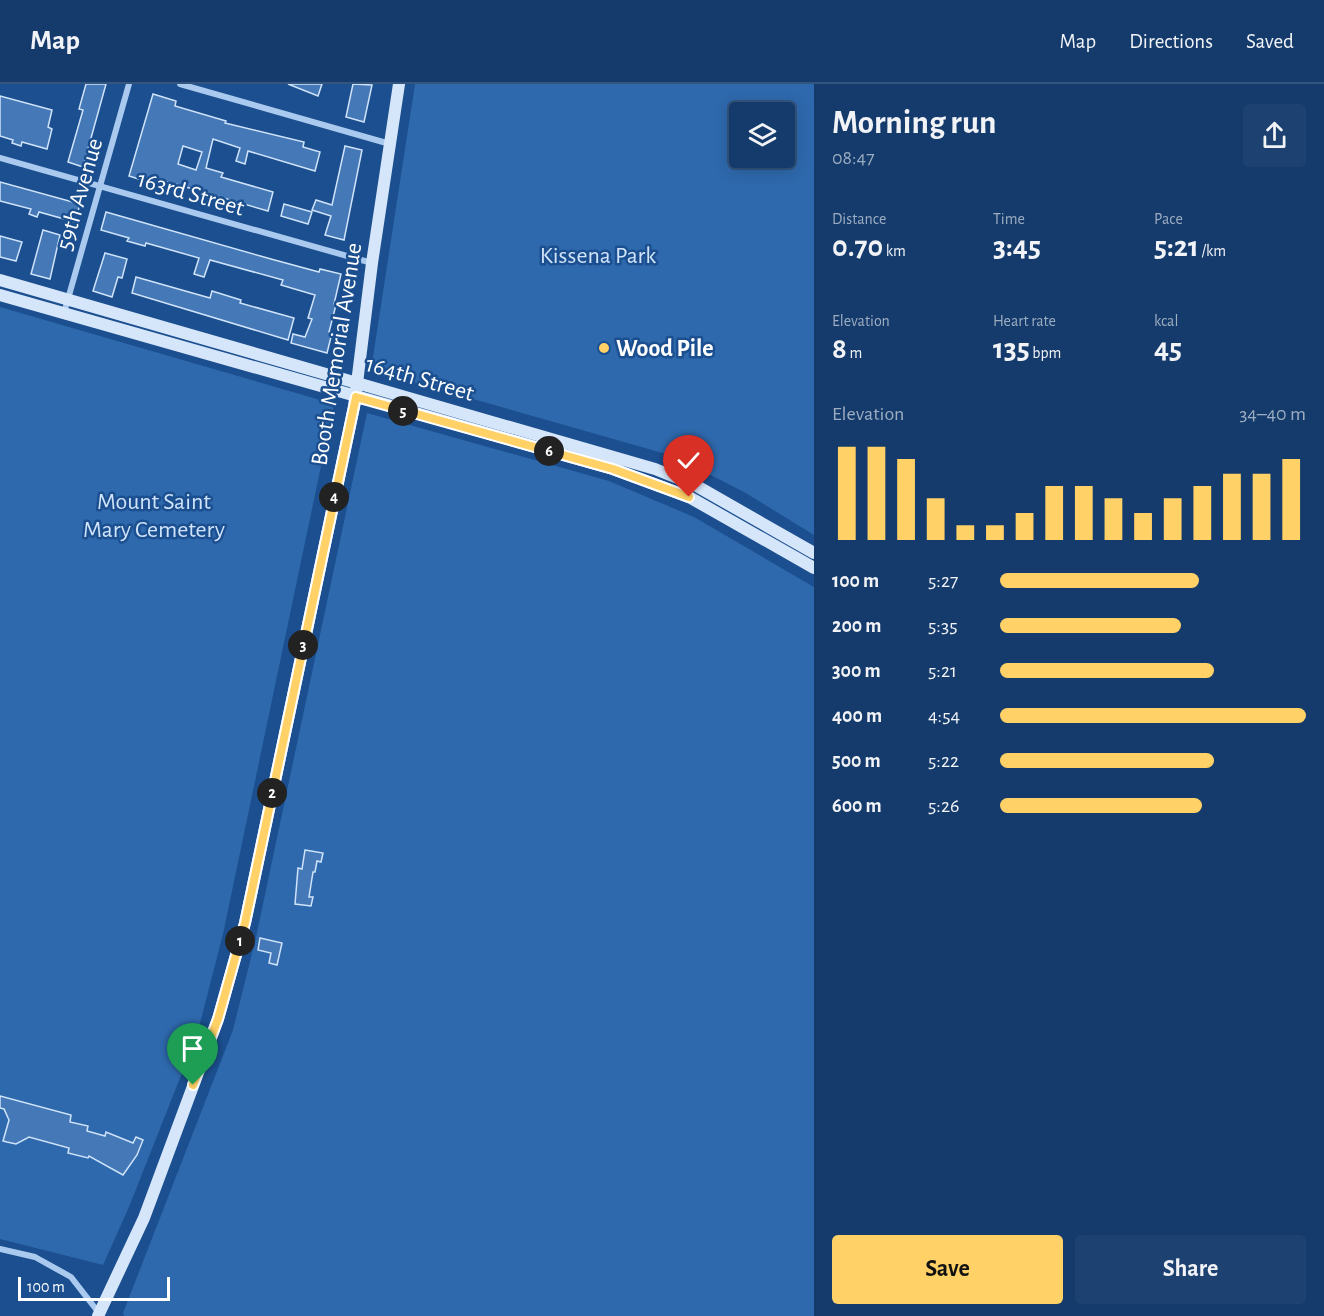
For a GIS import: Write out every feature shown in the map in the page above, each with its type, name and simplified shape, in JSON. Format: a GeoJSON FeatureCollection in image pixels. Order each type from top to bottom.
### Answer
{"type":"FeatureCollection","features":[{"type":"Feature","properties":{"kind":"street","name":"59th Avenue"},"geometry":{"type":"LineString","coordinates":[[64,313],[129,84]]}},
{"type":"Feature","properties":{"kind":"street"},"geometry":{"type":"LineString","coordinates":[[180,84],[391,144]]}},
{"type":"Feature","properties":{"kind":"street","name":"Booth Memorial Avenue"},"geometry":{"type":"LineString","coordinates":[[99,1315],[137,1238],[221,1008],[245,923],[356,397],[372,263],[399,84]]}},
{"type":"Feature","properties":{"kind":"street","name":"163rd Street"},"geometry":{"type":"LineString","coordinates":[[0,158],[372,263]]}},
{"type":"Feature","properties":{"kind":"street","name":"164th Street"},"geometry":{"type":"LineString","coordinates":[[0,280],[358,381],[655,469],[695,485],[814,553]]}},
{"type":"Feature","properties":{"kind":"street","name":"164th Street"},"geometry":{"type":"LineString","coordinates":[[0,295],[650,482],[689,497],[814,568]]}},
{"type":"Feature","properties":{"kind":"street"},"geometry":{"type":"LineString","coordinates":[[0,1249],[35,1257],[70,1277],[99,1315]]}},
{"type":"Feature","properties":{"kind":"green space","name":"Kissena Park"},"geometry":{"type":"Polygon","coordinates":[[[415,84],[814,84],[814,535],[744,492],[673,456],[371,370],[415,84]]]}},
{"type":"Feature","properties":{"kind":"green space","name":"Mount Saint Mary Cemetery"},"geometry":{"type":"Polygon","coordinates":[[[0,307],[334,404],[223,934],[197,1035],[129,1207],[103,1265],[0,1239],[0,307]]]}},
{"type":"Feature","properties":{"kind":"green space"},"geometry":{"type":"Polygon","coordinates":[[[367,413],[609,481],[694,517],[814,587],[814,1316],[124,1316],[123,1313],[233,1030],[256,937],[367,413]]]}},
{"type":"Feature","properties":{"kind":"building"},"geometry":{"type":"Polygon","coordinates":[[[86,84],[106,84],[83,167],[68,162],[83,110],[79,109],[86,84]]]}},
{"type":"Feature","properties":{"kind":"building"},"geometry":{"type":"Polygon","coordinates":[[[288,84],[322,84],[318,96],[288,84]]]}},
{"type":"Feature","properties":{"kind":"building"},"geometry":{"type":"Polygon","coordinates":[[[353,84],[372,85],[364,122],[346,117],[353,84]]]}},
{"type":"Feature","properties":{"kind":"building"},"geometry":{"type":"Polygon","coordinates":[[[153,94],[176,101],[175,106],[226,121],[225,123],[304,142],[303,147],[320,152],[315,171],[248,151],[245,164],[236,161],[240,148],[213,139],[206,168],[223,173],[221,177],[273,192],[268,211],[179,185],[163,181],[161,186],[129,176],[153,94]],[[183,146],[178,164],[196,170],[202,152],[183,146]]]}},
{"type":"Feature","properties":{"kind":"building"},"geometry":{"type":"Polygon","coordinates":[[[0,96],[52,110],[48,127],[52,129],[47,149],[22,142],[21,146],[12,143],[13,140],[0,136],[0,96]]]}},
{"type":"Feature","properties":{"kind":"building"},"geometry":{"type":"Polygon","coordinates":[[[345,146],[362,150],[344,240],[325,235],[331,216],[312,210],[316,200],[332,205],[345,146]]]}},
{"type":"Feature","properties":{"kind":"building"},"geometry":{"type":"Polygon","coordinates":[[[0,182],[80,204],[75,222],[39,212],[37,217],[29,214],[31,209],[0,201],[0,182]]]}},
{"type":"Feature","properties":{"kind":"building"},"geometry":{"type":"Polygon","coordinates":[[[284,204],[312,212],[308,224],[281,216],[284,204]]]}},
{"type":"Feature","properties":{"kind":"building"},"geometry":{"type":"Polygon","coordinates":[[[106,212],[319,272],[320,269],[341,274],[327,353],[291,343],[293,334],[305,337],[312,319],[308,318],[315,295],[281,285],[283,280],[210,260],[204,277],[194,274],[199,258],[146,243],[145,246],[127,241],[129,238],[101,230],[106,212]]]}},
{"type":"Feature","properties":{"kind":"building"},"geometry":{"type":"Polygon","coordinates":[[[43,230],[60,235],[50,279],[31,274],[43,230]]]}},
{"type":"Feature","properties":{"kind":"building"},"geometry":{"type":"Polygon","coordinates":[[[0,236],[22,242],[16,261],[0,257],[0,236]]]}},
{"type":"Feature","properties":{"kind":"building"},"geometry":{"type":"Polygon","coordinates":[[[105,253],[127,259],[122,278],[118,277],[112,297],[93,291],[105,253]]]}},
{"type":"Feature","properties":{"kind":"building"},"geometry":{"type":"Polygon","coordinates":[[[136,277],[210,298],[212,291],[241,300],[240,303],[294,318],[288,340],[132,293],[136,277]]]}},
{"type":"Feature","properties":{"kind":"building"},"geometry":{"type":"Polygon","coordinates":[[[305,850],[323,853],[321,862],[317,861],[315,872],[313,872],[309,897],[313,897],[311,906],[295,904],[298,868],[302,869],[305,850]]]}},
{"type":"Feature","properties":{"kind":"building"},"geometry":{"type":"Polygon","coordinates":[[[260,938],[282,943],[277,965],[269,963],[271,953],[258,950],[260,938]]]}},
{"type":"Feature","properties":{"kind":"building"},"geometry":{"type":"Polygon","coordinates":[[[0,1096],[71,1115],[70,1122],[88,1126],[87,1131],[105,1136],[106,1132],[133,1143],[136,1137],[143,1140],[137,1155],[123,1175],[89,1156],[88,1158],[68,1153],[69,1148],[29,1137],[16,1144],[3,1141],[9,1120],[4,1109],[0,1108],[0,1096]]]}},
{"type":"Feature","properties":{"kind":"place","name":"Wood Pile"},"geometry":{"type":"Point","coordinates":[604,348]}},
{"type":"Feature","properties":{"kind":"route"},"geometry":{"type":"LineString","coordinates":[[193,1085],[218,1019],[245,923],[356,397],[613,469],[689,497]]}}]}
